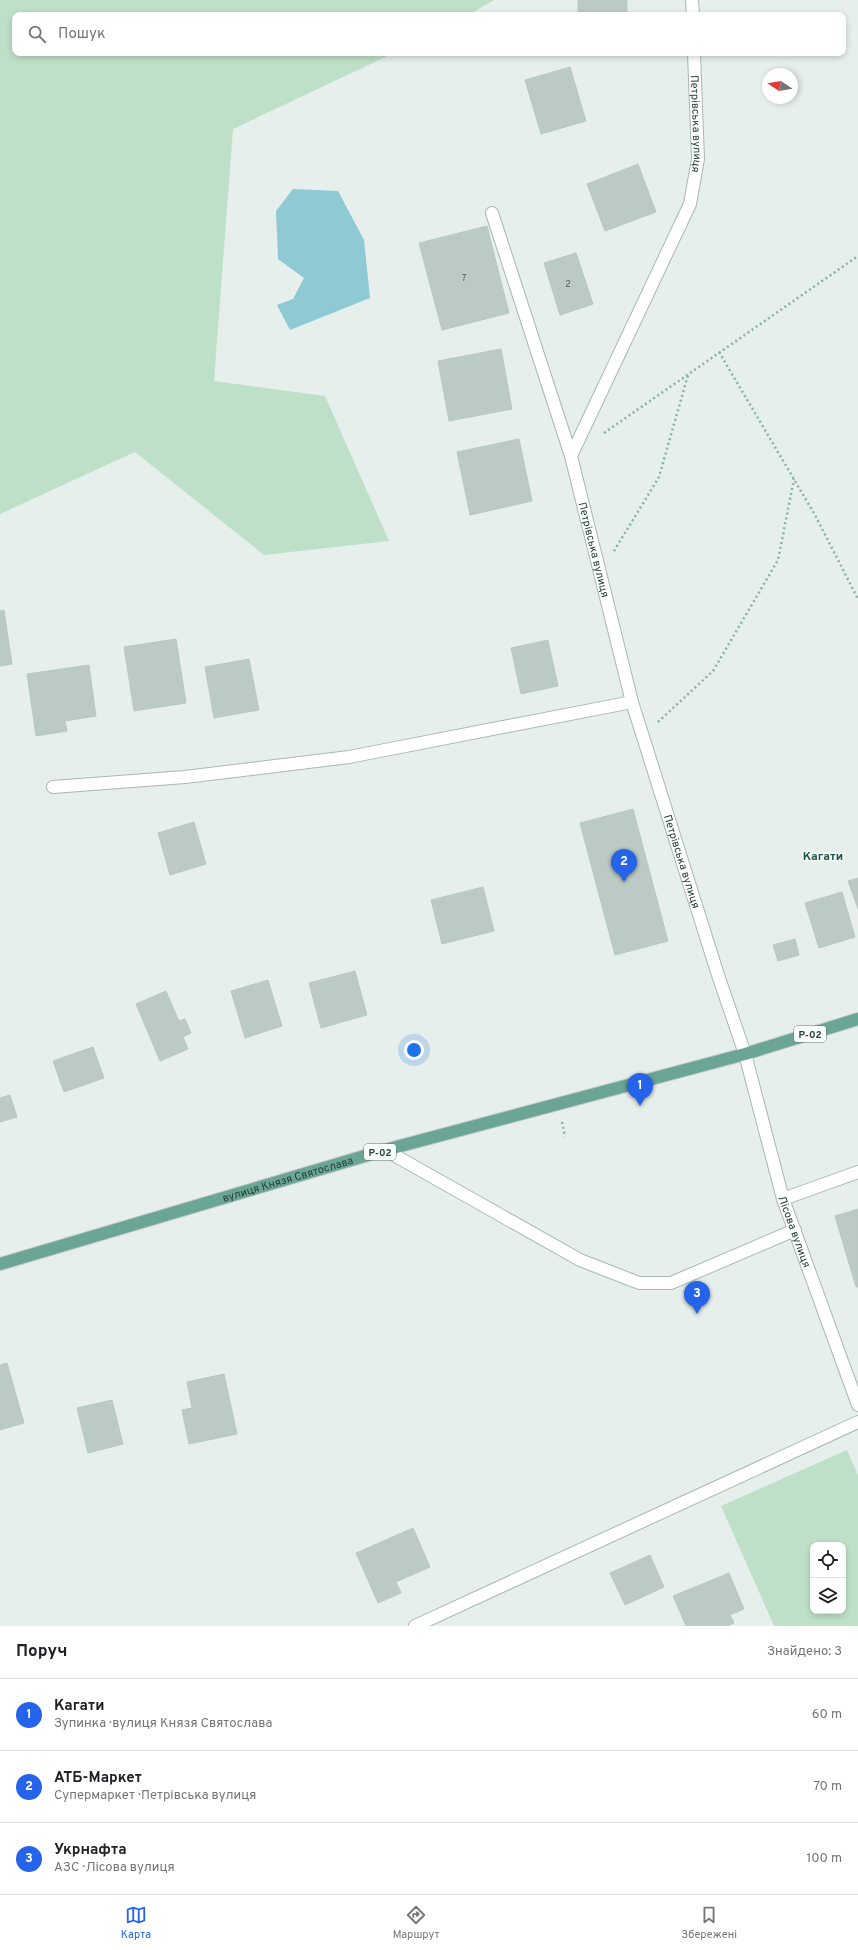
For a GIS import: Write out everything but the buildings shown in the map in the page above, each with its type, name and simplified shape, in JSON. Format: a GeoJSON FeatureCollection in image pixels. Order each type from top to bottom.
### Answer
{"type":"FeatureCollection","features":[{"type":"Feature","properties":{"kind":"main road","name":"вулиця Князя Святослава"},"geometry":{"type":"LineString","coordinates":[[0,1264],[385,1150],[745,1054],[858,1019]]}},
{"type":"Feature","properties":{"kind":"street"},"geometry":{"type":"LineString","coordinates":[[692,0],[693,12]]}},
{"type":"Feature","properties":{"kind":"street","name":"Петрівська вулиця"},"geometry":{"type":"LineString","coordinates":[[694,56],[698,159],[690,204],[571,456],[632,702],[718,975],[745,1054]]}},
{"type":"Feature","properties":{"kind":"street"},"geometry":{"type":"LineString","coordinates":[[492,213],[571,456]]}},
{"type":"Feature","properties":{"kind":"street"},"geometry":{"type":"LineString","coordinates":[[53,787],[185,777],[349,758],[632,702]]}},
{"type":"Feature","properties":{"kind":"street","name":"Лісова вулиця"},"geometry":{"type":"LineString","coordinates":[[745,1054],[784,1198],[858,1405]]}},
{"type":"Feature","properties":{"kind":"street"},"geometry":{"type":"LineString","coordinates":[[385,1150],[580,1260],[639,1283],[671,1283],[795,1230]]}},
{"type":"Feature","properties":{"kind":"street"},"geometry":{"type":"LineString","coordinates":[[784,1198],[858,1172]]}},
{"type":"Feature","properties":{"kind":"street"},"geometry":{"type":"LineString","coordinates":[[415,1626],[858,1422]]}},
{"type":"Feature","properties":{"kind":"path"},"geometry":{"type":"LineString","coordinates":[[604,433],[858,256]]}},
{"type":"Feature","properties":{"kind":"path"},"geometry":{"type":"LineString","coordinates":[[719,352],[815,515],[858,598]]}},
{"type":"Feature","properties":{"kind":"path"},"geometry":{"type":"LineString","coordinates":[[600,573],[659,477],[689,374]]}},
{"type":"Feature","properties":{"kind":"path"},"geometry":{"type":"LineString","coordinates":[[643,736],[713,672],[778,560],[794,479]]}},
{"type":"Feature","properties":{"kind":"green space"},"geometry":{"type":"Polygon","coordinates":[[[0,0],[494,0],[473,12],[12,12],[12,56],[388,56],[233,129],[214,381],[325,396],[389,541],[264,555],[135,452],[0,514],[0,0]]]}},
{"type":"Feature","properties":{"kind":"green space"},"geometry":{"type":"Polygon","coordinates":[[[847,1450],[858,1475],[858,1626],[774,1626],[721,1506],[847,1450]]]}},
{"type":"Feature","properties":{"kind":"water"},"geometry":{"type":"Polygon","coordinates":[[[293,189],[338,191],[364,240],[370,298],[290,330],[277,305],[293,299],[304,278],[278,259],[276,211],[293,189]]]}},
{"type":"Feature","properties":{"kind":"place","name":"АТБ-Маркет"},"geometry":{"type":"Point","coordinates":[624,882]}},
{"type":"Feature","properties":{"kind":"place","name":"Кагати"},"geometry":{"type":"Point","coordinates":[640,1106]}},
{"type":"Feature","properties":{"kind":"place","name":"Укрнафта"},"geometry":{"type":"Point","coordinates":[697,1314]}},
{"type":"Feature","properties":{"kind":"district","name":"Кагати"},"geometry":{"type":"Point","coordinates":[823,856]}}]}
